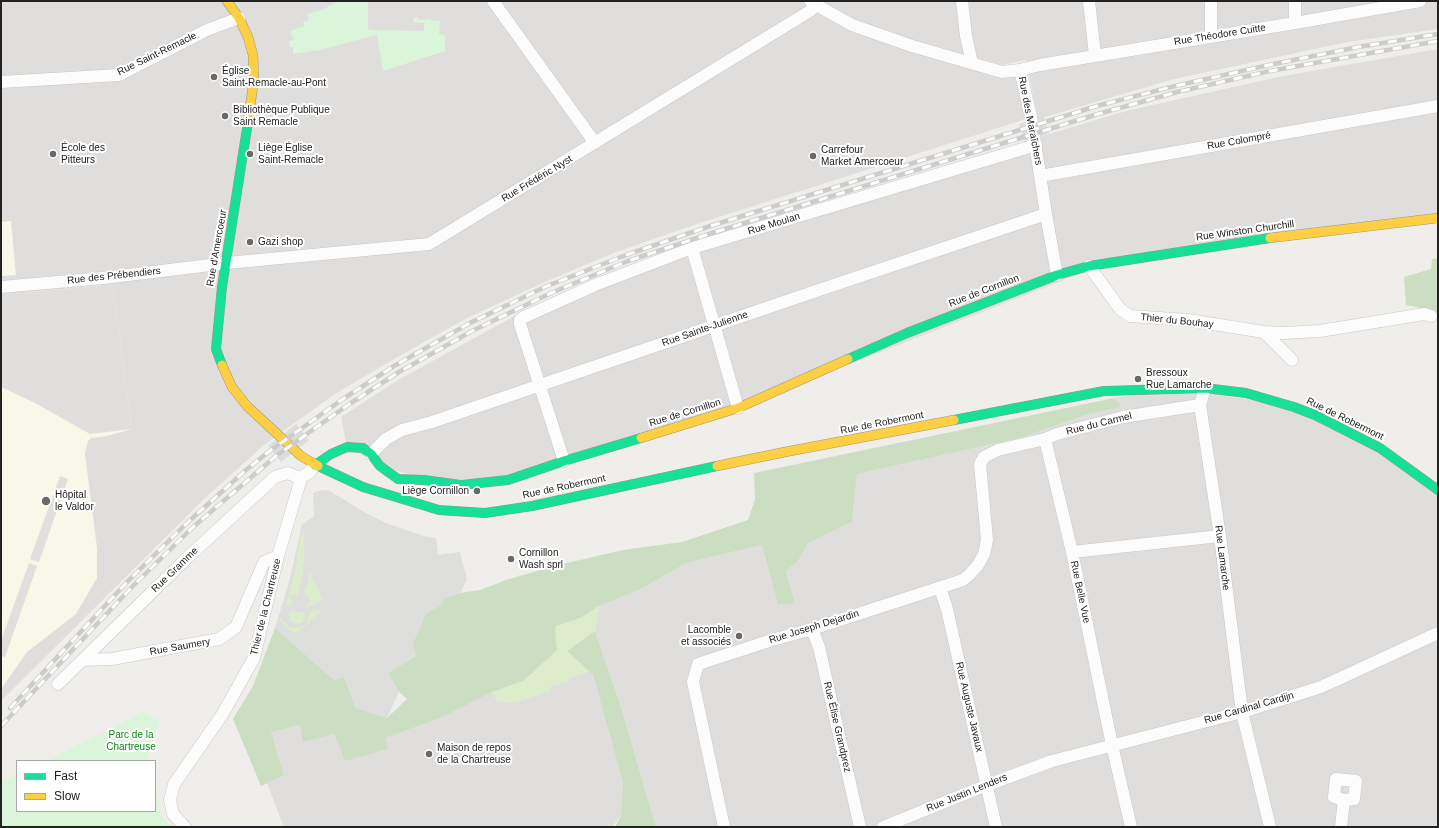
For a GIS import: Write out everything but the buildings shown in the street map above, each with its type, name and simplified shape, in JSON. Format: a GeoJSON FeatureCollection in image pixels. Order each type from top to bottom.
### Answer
{"type":"FeatureCollection","features":[{"type":"Feature","properties":{"kind":"main road","name":"Rue d'Amercoeur"},"geometry":{"type":"LineString","coordinates":[[227,1],[239,18],[248,37],[253,55],[254,78],[222,287],[216,349],[232,387],[247,406],[301,456],[316,465]]}},
{"type":"Feature","properties":{"kind":"main road","name":"Rue Winston Churchill"},"geometry":{"type":"LineString","coordinates":[[1057,275],[1089,266],[1284,236],[1438,218]]}},
{"type":"Feature","properties":{"kind":"main road","name":"Rue de Cornillon"},"geometry":{"type":"LineString","coordinates":[[316,465],[331,454],[347,447],[362,448],[371,454],[380,466],[398,478],[461,485],[508,480],[564,461],[738,408],[907,333],[1057,275]]}},
{"type":"Feature","properties":{"kind":"main road","name":"Rue de Robermont"},"geometry":{"type":"LineString","coordinates":[[316,465],[363,487],[439,510],[485,513],[532,506],[785,452],[1104,391],[1205,388],[1246,393],[1294,407],[1315,415],[1380,448],[1438,490]]}},
{"type":"Feature","properties":{"kind":"street"},"geometry":{"type":"LineString","coordinates":[[493,1],[595,143]]}},
{"type":"Feature","properties":{"kind":"street"},"geometry":{"type":"LineString","coordinates":[[962,1],[966,36],[972,63]]}},
{"type":"Feature","properties":{"kind":"street"},"geometry":{"type":"LineString","coordinates":[[1089,1],[1095,55]]}},
{"type":"Feature","properties":{"kind":"street"},"geometry":{"type":"LineString","coordinates":[[1211,1],[1211,37]]}},
{"type":"Feature","properties":{"kind":"street"},"geometry":{"type":"LineString","coordinates":[[1295,1],[1295,23]]}},
{"type":"Feature","properties":{"kind":"street","name":"Rue Théodore Cuitte"},"geometry":{"type":"LineString","coordinates":[[1020,70],[1095,55],[1295,23],[1389,4],[1420,1]]}},
{"type":"Feature","properties":{"kind":"street","name":"Rue Frédéric Nyst"},"geometry":{"type":"LineString","coordinates":[[226,263],[430,244],[810,11],[813,3]]}},
{"type":"Feature","properties":{"kind":"street","name":"Rue des Maraîchers"},"geometry":{"type":"LineString","coordinates":[[813,3],[852,25],[912,46],[1002,72],[1020,70],[1031,117],[1057,275]]}},
{"type":"Feature","properties":{"kind":"street","name":"Rue Saint-Remacle"},"geometry":{"type":"LineString","coordinates":[[1,82],[119,75],[207,30],[239,18]]}},
{"type":"Feature","properties":{"kind":"street","name":"Rue Colompré"},"geometry":{"type":"LineString","coordinates":[[1040,176],[1437,109]]}},
{"type":"Feature","properties":{"kind":"street","name":"Rue Moulan"},"geometry":{"type":"LineString","coordinates":[[539,385],[520,320],[522,318],[595,286],[692,248],[1036,145]]}},
{"type":"Feature","properties":{"kind":"street","name":"Rue Sainte-Julienne"},"geometry":{"type":"LineString","coordinates":[[371,454],[386,439],[402,430],[432,422],[829,286],[1046,214]]}},
{"type":"Feature","properties":{"kind":"street"},"geometry":{"type":"LineString","coordinates":[[692,248],[738,408]]}},
{"type":"Feature","properties":{"kind":"street","name":"Rue des Prébendiers"},"geometry":{"type":"LineString","coordinates":[[1,287],[103,278],[226,263]]}},
{"type":"Feature","properties":{"kind":"street","name":"Thier du Bouhay"},"geometry":{"type":"LineString","coordinates":[[1089,266],[1120,309],[1130,316],[1188,320],[1264,332],[1284,333],[1320,331],[1424,314],[1431,316]]}},
{"type":"Feature","properties":{"kind":"street"},"geometry":{"type":"LineString","coordinates":[[1264,332],[1292,360]]}},
{"type":"Feature","properties":{"kind":"street"},"geometry":{"type":"LineString","coordinates":[[539,385],[564,461]]}},
{"type":"Feature","properties":{"kind":"street"},"geometry":{"type":"LineString","coordinates":[[1200,405],[1205,388]]}},
{"type":"Feature","properties":{"kind":"street","name":"Rue du Carmel"},"geometry":{"type":"LineString","coordinates":[[984,457],[998,450],[1046,439],[1057,434],[1123,416],[1200,405]]}},
{"type":"Feature","properties":{"kind":"street","name":"Rue Lamarche"},"geometry":{"type":"LineString","coordinates":[[1200,405],[1220,536],[1242,712],[1270,827]]}},
{"type":"Feature","properties":{"kind":"street","name":"Rue Belle Vue"},"geometry":{"type":"LineString","coordinates":[[1046,439],[1072,552],[1112,745],[1131,827]]}},
{"type":"Feature","properties":{"kind":"street","name":"Rue Joseph Dejardin"},"geometry":{"type":"LineString","coordinates":[[724,827],[693,682],[698,664],[963,580],[970,574],[984,554],[987,540],[980,464],[984,457]]}},
{"type":"Feature","properties":{"kind":"street"},"geometry":{"type":"LineString","coordinates":[[300,478],[310,472],[316,465]]}},
{"type":"Feature","properties":{"kind":"street","name":"Rue Gramme"},"geometry":{"type":"LineString","coordinates":[[58,684],[187,558],[275,477],[288,473],[300,478]]}},
{"type":"Feature","properties":{"kind":"street","name":"Thier de la Chartreuse"},"geometry":{"type":"LineString","coordinates":[[185,827],[173,814],[170,800],[174,784],[222,716],[254,658],[278,556],[300,478]]}},
{"type":"Feature","properties":{"kind":"street"},"geometry":{"type":"LineString","coordinates":[[1072,552],[1220,536]]}},
{"type":"Feature","properties":{"kind":"street","name":"Rue Saumery"},"geometry":{"type":"LineString","coordinates":[[83,660],[112,659],[219,639],[236,627],[264,562],[278,556]]}},
{"type":"Feature","properties":{"kind":"street","name":"Rue Auguste Javaux"},"geometry":{"type":"LineString","coordinates":[[940,588],[947,609],[996,827]]}},
{"type":"Feature","properties":{"kind":"street","name":"Rue Élise Grandprez"},"geometry":{"type":"LineString","coordinates":[[812,629],[819,647],[860,827]]}},
{"type":"Feature","properties":{"kind":"street","name":"Rue Cardinal Cardijn"},"geometry":{"type":"LineString","coordinates":[[1052,761],[1242,712],[1320,687],[1438,632]]}},
{"type":"Feature","properties":{"kind":"street","name":"Rue Justin Lenders"},"geometry":{"type":"LineString","coordinates":[[883,827],[987,784],[1052,761]]}},
{"type":"Feature","properties":{"kind":"street"},"geometry":{"type":"LineString","coordinates":[[1341,827],[1344,800]]}},
{"type":"Feature","properties":{"kind":"shaded area"},"geometry":{"type":"Polygon","coordinates":[[[1,1],[1438,1],[1438,29],[1348,42],[1174,79],[1038,119],[1026,60],[1002,65],[864,28],[1002,72],[1020,70],[1026,119],[697,224],[616,252],[547,281],[467,318],[394,359],[335,394],[264,445],[203,500],[1,701],[1,1]]]}},
{"type":"Feature","properties":{"kind":"shaded area"},"geometry":{"type":"Polygon","coordinates":[[[1438,49],[1438,217],[1107,263],[738,408],[508,480],[423,478],[387,468],[347,447],[341,417],[398,380],[520,313],[1046,135],[1126,111],[1283,76],[1438,49]]]}},
{"type":"Feature","properties":{"kind":"shaded area"},"geometry":{"type":"Polygon","coordinates":[[[899,60],[900,79],[911,79],[910,148],[840,171],[826,137],[837,120],[836,112],[861,104],[864,113],[880,109],[882,102],[873,102],[879,63],[899,60]]]}},
{"type":"Feature","properties":{"kind":"shaded area"},"geometry":{"type":"Polygon","coordinates":[[[353,71],[357,80],[383,71],[391,137],[351,133],[353,117],[295,110],[298,89],[353,71]]]}},
{"type":"Feature","properties":{"kind":"shaded area"},"geometry":{"type":"Polygon","coordinates":[[[11,221],[16,275],[1,276],[1,222],[11,221]]]}},
{"type":"Feature","properties":{"kind":"shaded area","name":"Hôpital le Valdor"},"geometry":{"type":"Polygon","coordinates":[[[113,284],[132,429],[107,436],[91,438],[88,441],[85,454],[97,548],[97,578],[76,614],[27,652],[1,689],[1,295],[113,284]]]}},
{"type":"Feature","properties":{"kind":"shaded area"},"geometry":{"type":"Polygon","coordinates":[[[113,284],[132,429],[90,434],[35,403],[1,387],[1,295],[113,284]]]}},
{"type":"Feature","properties":{"kind":"shaded area"},"geometry":{"type":"Polygon","coordinates":[[[1178,388],[1294,407],[1380,449],[1438,496],[1438,827],[656,827],[621,707],[595,631],[599,606],[641,589],[686,563],[762,545],[778,605],[795,602],[786,571],[798,561],[808,543],[852,522],[857,474],[1020,438],[1089,414],[1122,407],[1114,398],[1178,388]]]}},
{"type":"Feature","properties":{"kind":"shaded area"},"geometry":{"type":"Polygon","coordinates":[[[60,476],[68,479],[39,562],[30,559],[60,476]]]}},
{"type":"Feature","properties":{"kind":"shaded area"},"geometry":{"type":"Polygon","coordinates":[[[321,490],[330,491],[364,512],[386,523],[423,536],[436,538],[438,555],[460,552],[467,580],[460,593],[443,599],[441,605],[426,614],[416,656],[388,673],[399,692],[387,718],[356,708],[344,677],[334,680],[275,628],[289,582],[302,525],[314,516],[313,493],[321,490]]]}},
{"type":"Feature","properties":{"kind":"shaded area"},"geometry":{"type":"Polygon","coordinates":[[[29,563],[37,566],[5,657],[1,656],[1,641],[29,563]]]}},
{"type":"Feature","properties":{"kind":"shaded area"},"geometry":{"type":"Polygon","coordinates":[[[589,671],[593,675],[623,783],[621,816],[612,827],[286,827],[283,825],[267,783],[284,775],[271,732],[300,725],[304,741],[334,734],[346,760],[386,738],[443,717],[492,692],[498,702],[589,671]]]}},
{"type":"Feature","properties":{"kind":"green space"},"geometry":{"type":"Polygon","coordinates":[[[338,1],[368,1],[368,28],[370,30],[424,31],[424,23],[413,22],[414,17],[418,17],[418,20],[440,20],[439,34],[445,35],[445,51],[383,71],[377,35],[320,50],[293,54],[293,47],[290,47],[289,41],[294,40],[290,31],[304,26],[303,22],[309,20],[307,14],[322,10],[338,1]]]}},
{"type":"Feature","properties":{"kind":"green space"},"geometry":{"type":"Polygon","coordinates":[[[1438,258],[1438,319],[1421,308],[1406,305],[1404,277],[1431,269],[1432,259],[1438,258]]]}},
{"type":"Feature","properties":{"kind":"green space"},"geometry":{"type":"Polygon","coordinates":[[[1114,398],[1122,407],[1089,414],[1020,438],[857,474],[852,522],[808,543],[798,561],[786,571],[795,603],[778,605],[762,545],[686,563],[641,589],[599,606],[580,618],[556,626],[555,631],[557,650],[523,681],[492,692],[443,717],[386,738],[387,749],[345,761],[334,734],[303,742],[300,725],[271,732],[284,775],[261,786],[233,719],[253,686],[275,628],[334,680],[344,677],[356,708],[387,718],[407,699],[399,692],[388,673],[416,656],[413,644],[426,614],[441,605],[443,599],[460,593],[480,590],[506,580],[554,566],[623,550],[682,542],[748,520],[755,499],[754,473],[1114,398]]]}},
{"type":"Feature","properties":{"kind":"green space"},"geometry":{"type":"Polygon","coordinates":[[[304,528],[304,562],[302,578],[298,595],[291,595],[290,598],[293,602],[289,608],[286,605],[295,572],[299,545],[304,528]]]}},
{"type":"Feature","properties":{"kind":"green space"},"geometry":{"type":"Polygon","coordinates":[[[310,572],[323,600],[307,607],[306,605],[310,601],[308,596],[305,595],[305,591],[310,572]]]}},
{"type":"Feature","properties":{"kind":"green space"},"geometry":{"type":"Polygon","coordinates":[[[599,606],[595,631],[567,651],[589,671],[571,677],[568,682],[551,686],[550,692],[513,703],[498,702],[492,692],[523,681],[555,631],[556,626],[580,618],[599,606]]]}},
{"type":"Feature","properties":{"kind":"green space"},"geometry":{"type":"Polygon","coordinates":[[[292,610],[300,613],[304,612],[305,616],[302,622],[295,623],[291,621],[289,614],[292,610]]]}},
{"type":"Feature","properties":{"kind":"green space"},"geometry":{"type":"Polygon","coordinates":[[[323,610],[296,634],[280,622],[281,618],[290,628],[299,628],[307,623],[311,611],[323,610]]]}},
{"type":"Feature","properties":{"kind":"green space"},"geometry":{"type":"Polygon","coordinates":[[[595,631],[621,707],[656,827],[615,827],[621,816],[623,783],[593,675],[567,651],[595,631]]]}},
{"type":"Feature","properties":{"kind":"green space","name":"Parc de la Chartreuse"},"geometry":{"type":"Polygon","coordinates":[[[143,712],[160,722],[146,760],[49,760],[143,712]]]}},
{"type":"Feature","properties":{"kind":"green space"},"geometry":{"type":"Polygon","coordinates":[[[16,775],[16,812],[156,812],[156,792],[160,813],[171,827],[1,827],[1,781],[16,775]]]}},
{"type":"Feature","properties":{"kind":"pier"},"geometry":{"type":"Polygon","coordinates":[[[1044,117],[1049,134],[1024,141],[1019,124],[1044,117]]]}},
{"type":"Feature","properties":{"kind":"pier"},"geometry":{"type":"Polygon","coordinates":[[[296,424],[309,440],[281,462],[268,446],[296,424]]]}},
{"type":"Feature","properties":{"kind":"railway"},"geometry":{"type":"LineString","coordinates":[[10,708],[128,581],[187,523],[246,470],[271,450],[343,399],[394,366],[470,323],[547,286],[626,255],[707,227],[1097,106],[1175,86],[1269,65],[1358,47],[1438,34]]}},
{"type":"Feature","properties":{"kind":"railway"},"geometry":{"type":"LineString","coordinates":[[1,726],[133,586],[192,528],[276,456],[345,407],[399,372],[474,330],[551,293],[628,261],[709,234],[1098,114],[1177,92],[1270,71],[1438,41]]}},
{"type":"Feature","properties":{"kind":"traffic: fast"},"geometry":{"type":"LineString","coordinates":[[222,365],[216,349],[222,287],[248,122]]}},
{"type":"Feature","properties":{"kind":"traffic: fast"},"geometry":{"type":"LineString","coordinates":[[848,359],[907,333],[1057,275],[1089,266],[1270,238]]}},
{"type":"Feature","properties":{"kind":"traffic: fast"},"geometry":{"type":"LineString","coordinates":[[954,420],[1104,391],[1205,388],[1246,393],[1294,407],[1315,415],[1380,448],[1438,490]]}},
{"type":"Feature","properties":{"kind":"traffic: fast"},"geometry":{"type":"LineString","coordinates":[[315,465],[331,454],[347,447],[363,448],[371,454],[380,466],[398,479],[424,480],[461,485],[508,480],[564,461],[641,438]]}},
{"type":"Feature","properties":{"kind":"traffic: fast"},"geometry":{"type":"LineString","coordinates":[[318,466],[363,487],[439,510],[485,513],[532,506],[717,466]]}},
{"type":"Feature","properties":{"kind":"traffic: slow"},"geometry":{"type":"LineString","coordinates":[[227,1],[239,18],[248,37],[253,55],[254,78],[248,122]]}},
{"type":"Feature","properties":{"kind":"traffic: slow"},"geometry":{"type":"LineString","coordinates":[[1270,238],[1438,218]]}},
{"type":"Feature","properties":{"kind":"traffic: slow"},"geometry":{"type":"LineString","coordinates":[[641,438],[738,408],[848,359]]}},
{"type":"Feature","properties":{"kind":"traffic: slow"},"geometry":{"type":"LineString","coordinates":[[222,365],[232,387],[247,406],[301,456],[318,466]]}},
{"type":"Feature","properties":{"kind":"traffic: slow"},"geometry":{"type":"LineString","coordinates":[[717,466],[954,420]]}},
{"type":"Feature","properties":{"kind":"place","name":"Église Saint-Remacle-au-Pont"},"geometry":{"type":"Point","coordinates":[214,77]}},
{"type":"Feature","properties":{"kind":"place","name":"Bibliothèque Publique Saint Remacle"},"geometry":{"type":"Point","coordinates":[225,116]}},
{"type":"Feature","properties":{"kind":"place","name":"École des Pitteurs"},"geometry":{"type":"Point","coordinates":[53,154]}},
{"type":"Feature","properties":{"kind":"place","name":"Liège Église Saint-Remacle"},"geometry":{"type":"Point","coordinates":[250,154]}},
{"type":"Feature","properties":{"kind":"place","name":"Carrefour Market Amercoeur"},"geometry":{"type":"Point","coordinates":[813,156]}},
{"type":"Feature","properties":{"kind":"place","name":"Gazi shop"},"geometry":{"type":"Point","coordinates":[250,242]}},
{"type":"Feature","properties":{"kind":"place","name":"Bressoux Rue Lamarche"},"geometry":{"type":"Point","coordinates":[1138,379]}},
{"type":"Feature","properties":{"kind":"place","name":"Liège Cornillon"},"geometry":{"type":"Point","coordinates":[477,491]}},
{"type":"Feature","properties":{"kind":"place","name":"Hôpital le Valdor"},"geometry":{"type":"Point","coordinates":[46,501]}},
{"type":"Feature","properties":{"kind":"place","name":"Cornillon Wash sprl"},"geometry":{"type":"Point","coordinates":[511,559]}},
{"type":"Feature","properties":{"kind":"place","name":"Lacomble et associés"},"geometry":{"type":"Point","coordinates":[739,636]}},
{"type":"Feature","properties":{"kind":"place","name":"Maison de repos de la Chartreuse"},"geometry":{"type":"Point","coordinates":[429,754]}}]}
